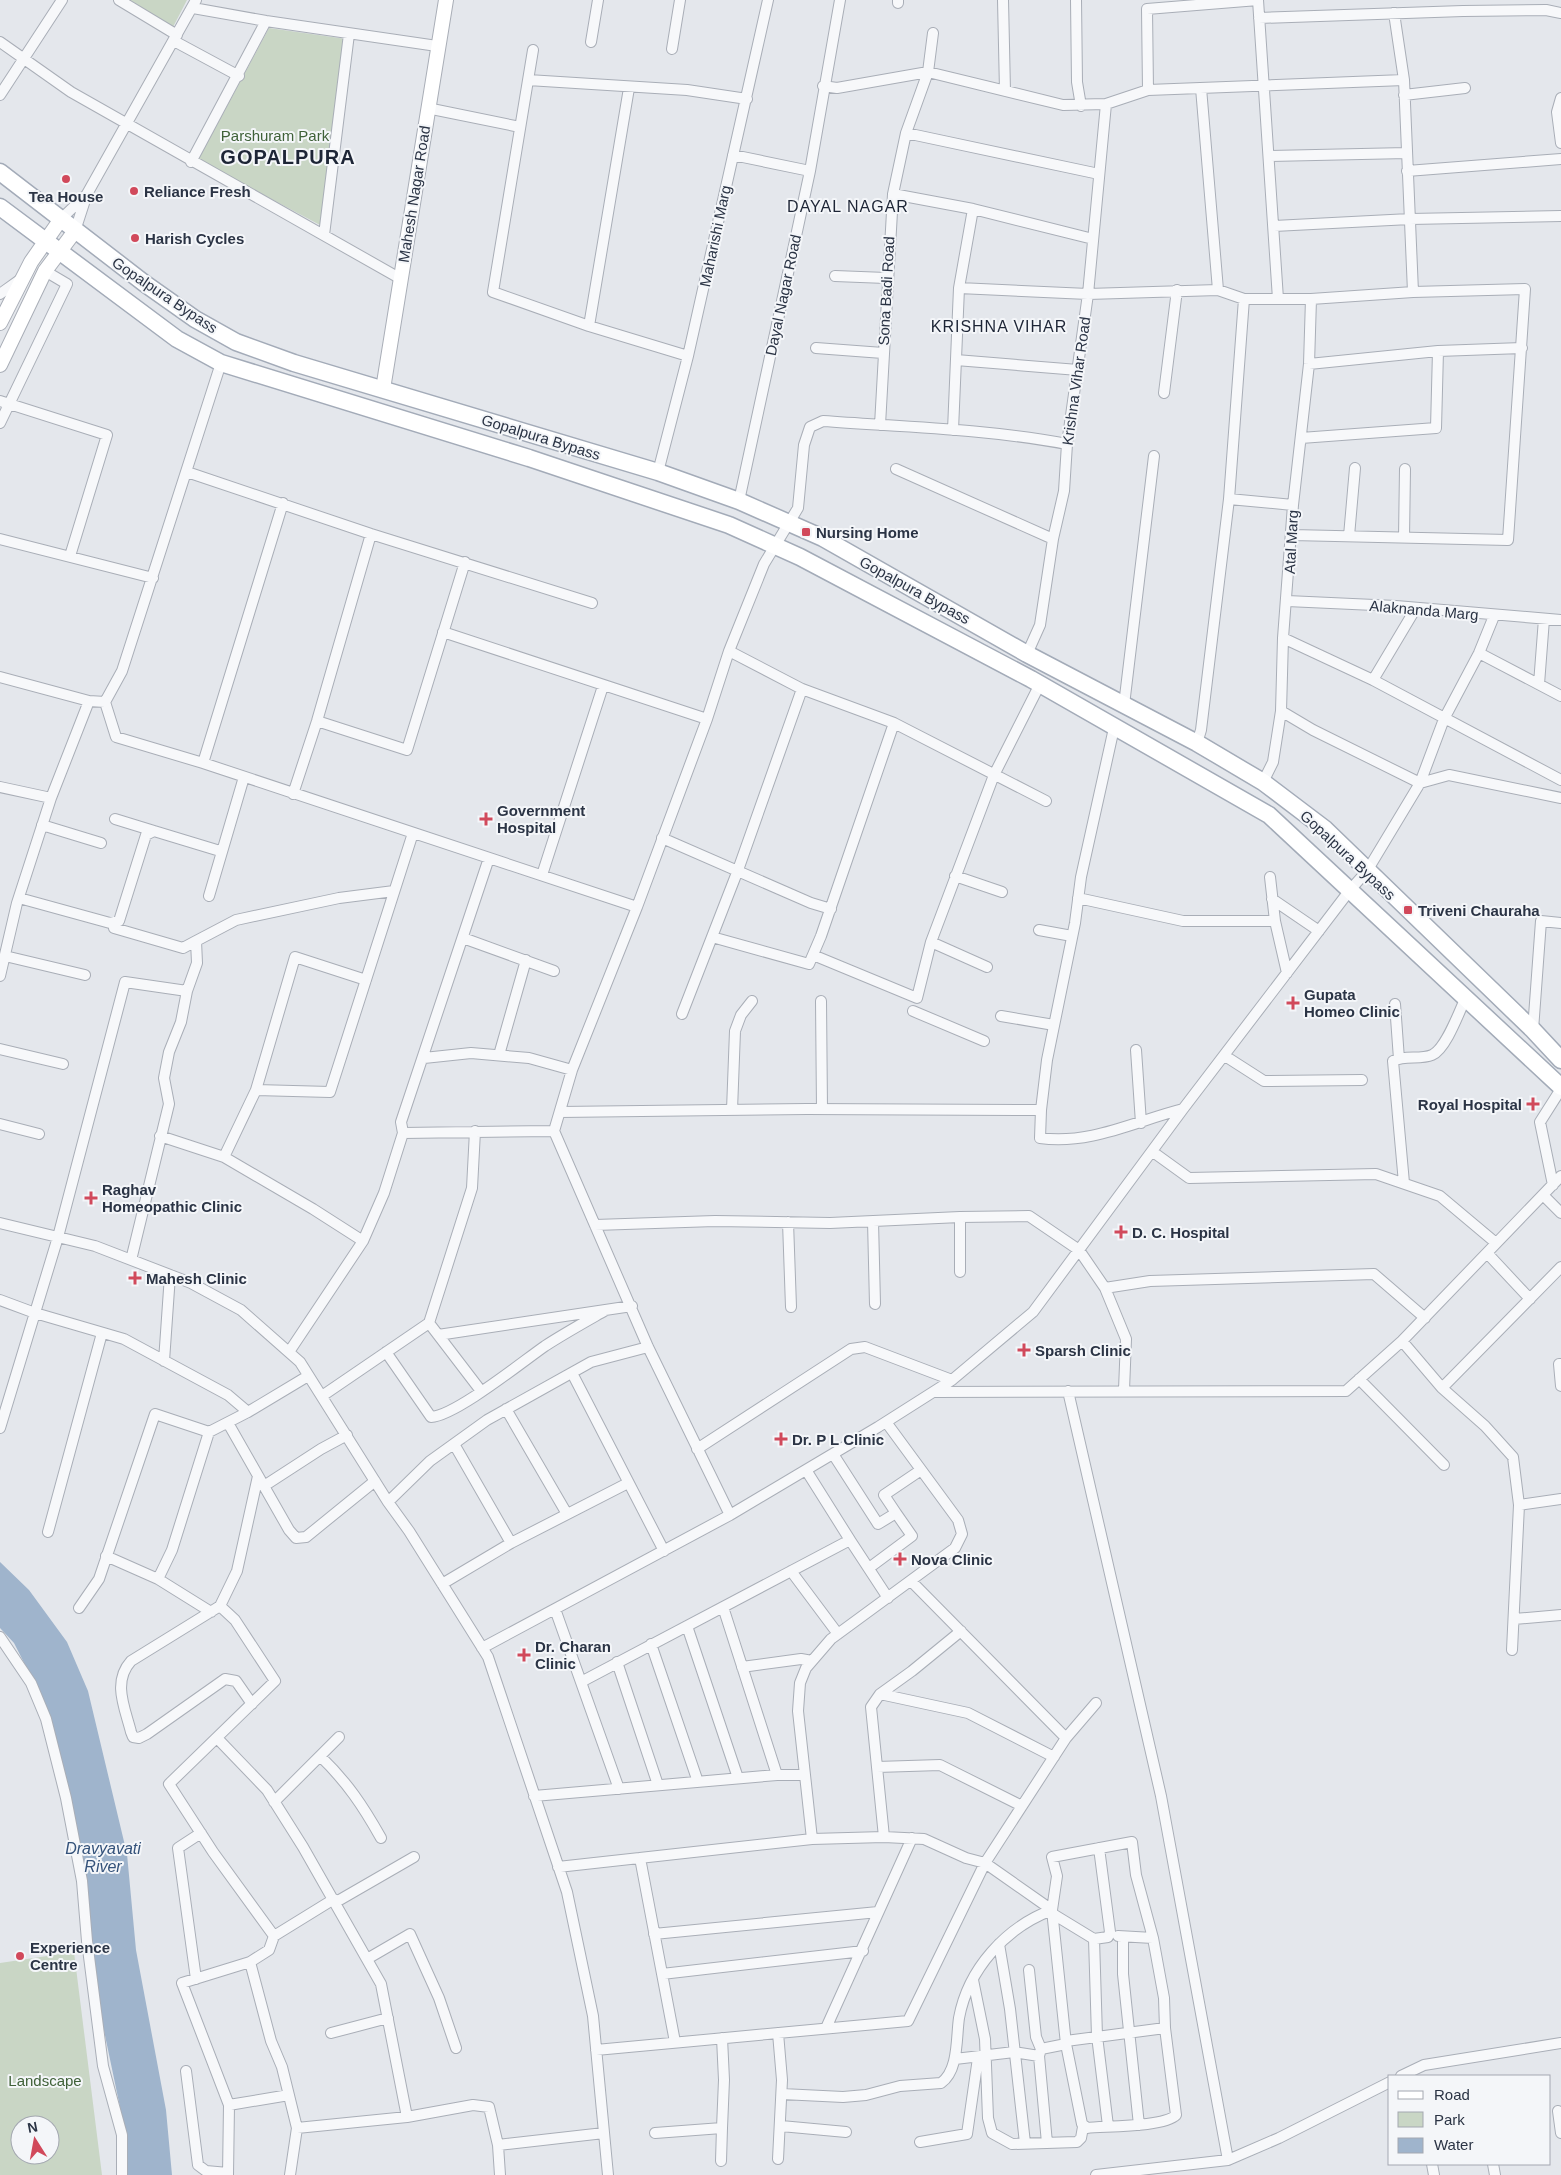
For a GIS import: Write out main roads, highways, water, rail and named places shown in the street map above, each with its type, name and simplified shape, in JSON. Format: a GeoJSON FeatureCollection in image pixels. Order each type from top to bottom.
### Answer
{"type":"FeatureCollection","features":[{"type":"Feature","properties":{"kind":"main road","name":"Gopalpura Bypass"},"geometry":{"type":"LineString","coordinates":[[0,172],[158,293],[195,319],[236,342],[294,363],[658,472],[739,501],[823,538],[1027,654],[1197,743],[1263,782],[1325,829],[1561,1060]]}},
{"type":"Feature","properties":{"kind":"main road","name":"Gopalpura Bypass"},"geometry":{"type":"LineString","coordinates":[[0,207],[177,339],[221,364],[530,458],[729,526],[800,557],[1040,684],[1269,815],[1466,997],[1561,1088]]}},
{"type":"Feature","properties":{"kind":"water","name":"Dravyavati River"},"geometry":{"type":"Polygon","coordinates":[[[0,1562],[29,1590],[67,1642],[88,1691],[127,1854],[136,1950],[166,2110],[172,2175],[126,2175],[120,2107],[94,1983],[78,1857],[42,1698],[14,1643],[0,1628],[0,1562]]]}},
{"type":"Feature","properties":{"kind":"place","name":"Tea House"},"geometry":{"type":"Point","coordinates":[66,179]}},
{"type":"Feature","properties":{"kind":"place","name":"Reliance Fresh"},"geometry":{"type":"Point","coordinates":[134,191]}},
{"type":"Feature","properties":{"kind":"place","name":"Harish Cycles"},"geometry":{"type":"Point","coordinates":[135,238]}},
{"type":"Feature","properties":{"kind":"place","name":"Nursing Home"},"geometry":{"type":"Point","coordinates":[806,532]}},
{"type":"Feature","properties":{"kind":"place","name":"Government Hospital"},"geometry":{"type":"Point","coordinates":[486,819]}},
{"type":"Feature","properties":{"kind":"place","name":"Triveni Chauraha"},"geometry":{"type":"Point","coordinates":[1408,910]}},
{"type":"Feature","properties":{"kind":"place","name":"Gupata Homeo Clinic"},"geometry":{"type":"Point","coordinates":[1293,1003]}},
{"type":"Feature","properties":{"kind":"place","name":"Royal Hospital"},"geometry":{"type":"Point","coordinates":[1533,1104]}},
{"type":"Feature","properties":{"kind":"place","name":"Raghav Homeopathic Clinic"},"geometry":{"type":"Point","coordinates":[91,1198]}},
{"type":"Feature","properties":{"kind":"place","name":"D. C. Hospital"},"geometry":{"type":"Point","coordinates":[1121,1232]}},
{"type":"Feature","properties":{"kind":"place","name":"Mahesh Clinic"},"geometry":{"type":"Point","coordinates":[135,1278]}},
{"type":"Feature","properties":{"kind":"place","name":"Sparsh Clinic"},"geometry":{"type":"Point","coordinates":[1024,1350]}},
{"type":"Feature","properties":{"kind":"place","name":"Dr. P L Clinic"},"geometry":{"type":"Point","coordinates":[781,1439]}},
{"type":"Feature","properties":{"kind":"place","name":"Nova Clinic"},"geometry":{"type":"Point","coordinates":[900,1559]}},
{"type":"Feature","properties":{"kind":"place","name":"Dr. Charan Clinic"},"geometry":{"type":"Point","coordinates":[524,1655]}},
{"type":"Feature","properties":{"kind":"place","name":"Experience Centre"},"geometry":{"type":"Point","coordinates":[20,1956]}},
{"type":"Feature","properties":{"kind":"district","name":"GOPALPURA"},"geometry":{"type":"Point","coordinates":[288,157]}},
{"type":"Feature","properties":{"kind":"district","name":"DAYAL NAGAR"},"geometry":{"type":"Point","coordinates":[848,206]}},
{"type":"Feature","properties":{"kind":"district","name":"KRISHNA VIHAR"},"geometry":{"type":"Point","coordinates":[999,326]}},
{"type":"Feature","properties":{"kind":"park label","name":"Parshuram Park"},"geometry":{"type":"Point","coordinates":[275,135]}},
{"type":"Feature","properties":{"kind":"park label","name":"Landscape"},"geometry":{"type":"Point","coordinates":[45,2080]}}]}
